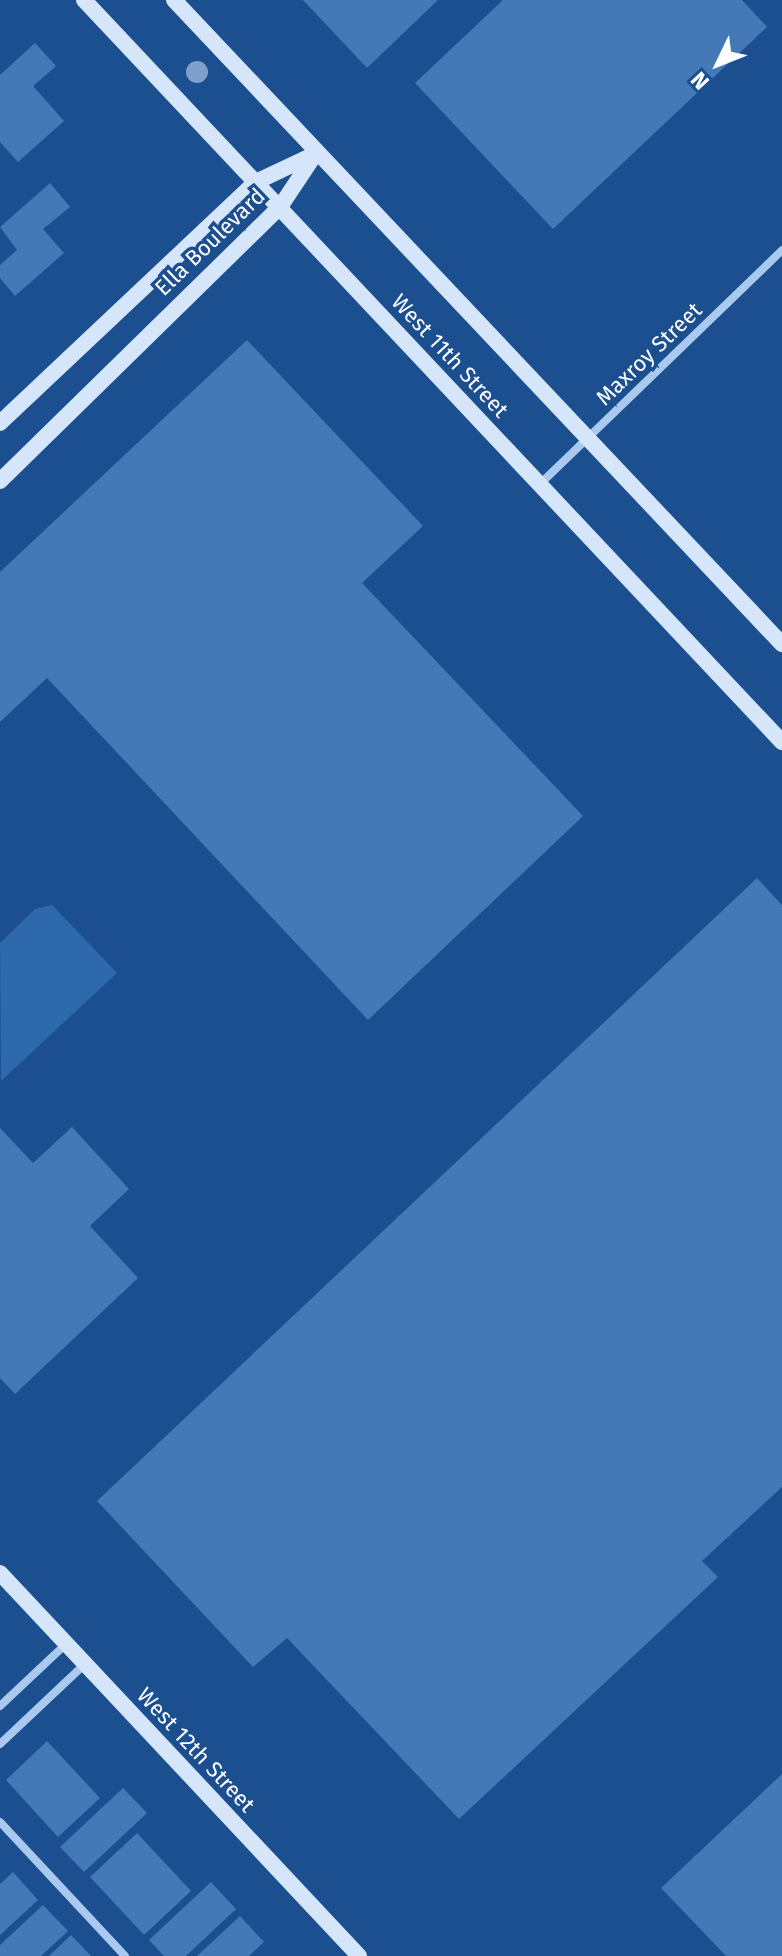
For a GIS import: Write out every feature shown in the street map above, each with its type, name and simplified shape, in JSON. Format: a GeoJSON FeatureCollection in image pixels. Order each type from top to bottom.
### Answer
{"type":"FeatureCollection","features":[{"type":"Feature","properties":{"kind":"main road","name":"West 11th Street"},"geometry":{"type":"LineString","coordinates":[[84,0],[782,742]]}},
{"type":"Feature","properties":{"kind":"main road","name":"West 11th Street"},"geometry":{"type":"LineString","coordinates":[[174,0],[782,644]]}},
{"type":"Feature","properties":{"kind":"main road","name":"Ella Boulevard"},"geometry":{"type":"LineString","coordinates":[[0,423],[256,182],[316,153]]}},
{"type":"Feature","properties":{"kind":"main road","name":"Ella Boulevard"},"geometry":{"type":"LineString","coordinates":[[0,481],[280,207],[316,153]]}},
{"type":"Feature","properties":{"kind":"main road","name":"West 12th Street"},"geometry":{"type":"LineString","coordinates":[[0,1573],[359,1956]]}},
{"type":"Feature","properties":{"kind":"street","name":"Maxroy Street"},"geometry":{"type":"LineString","coordinates":[[540,484],[782,250]]}},
{"type":"Feature","properties":{"kind":"street"},"geometry":{"type":"LineString","coordinates":[[0,1706],[66,1644]]}},
{"type":"Feature","properties":{"kind":"street"},"geometry":{"type":"LineString","coordinates":[[0,1744],[85,1664]]}},
{"type":"Feature","properties":{"kind":"street"},"geometry":{"type":"LineString","coordinates":[[0,1822],[125,1956]]}},
{"type":"Feature","properties":{"kind":"shaded area"},"geometry":{"type":"Polygon","coordinates":[[[52,905],[117,973],[1,1081],[0,943],[35,909],[52,905]]]}},
{"type":"Feature","properties":{"kind":"building"},"geometry":{"type":"Polygon","coordinates":[[[303,0],[438,0],[367,68],[303,0]]]}},
{"type":"Feature","properties":{"kind":"building"},"geometry":{"type":"Polygon","coordinates":[[[503,0],[742,0],[767,27],[553,229],[415,83],[503,0]]]}},
{"type":"Feature","properties":{"kind":"building"},"geometry":{"type":"Polygon","coordinates":[[[35,43],[56,66],[33,86],[64,121],[18,162],[0,142],[0,75],[35,43]]]}},
{"type":"Feature","properties":{"kind":"building"},"geometry":{"type":"Polygon","coordinates":[[[50,183],[70,207],[43,229],[64,253],[15,296],[0,278],[0,265],[17,250],[0,227],[50,183]]]}},
{"type":"Feature","properties":{"kind":"building"},"geometry":{"type":"Polygon","coordinates":[[[247,340],[423,526],[362,583],[583,816],[368,1020],[47,678],[0,722],[0,572],[247,340]]]}},
{"type":"Feature","properties":{"kind":"building"},"geometry":{"type":"Polygon","coordinates":[[[757,878],[782,905],[782,1487],[702,1561],[718,1577],[459,1819],[287,1638],[253,1667],[97,1501],[757,878]]]}},
{"type":"Feature","properties":{"kind":"building"},"geometry":{"type":"Polygon","coordinates":[[[72,1127],[129,1189],[90,1226],[138,1278],[15,1394],[0,1378],[0,1128],[33,1163],[72,1127]]]}},
{"type":"Feature","properties":{"kind":"building"},"geometry":{"type":"Polygon","coordinates":[[[47,1741],[100,1798],[58,1837],[6,1780],[47,1741]]]}},
{"type":"Feature","properties":{"kind":"building"},"geometry":{"type":"Polygon","coordinates":[[[782,1774],[782,1956],[726,1956],[661,1888],[782,1774]]]}},
{"type":"Feature","properties":{"kind":"building"},"geometry":{"type":"Polygon","coordinates":[[[123,1788],[147,1813],[84,1872],[60,1847],[123,1788]]]}},
{"type":"Feature","properties":{"kind":"building"},"geometry":{"type":"Polygon","coordinates":[[[137,1833],[191,1891],[144,1935],[90,1877],[137,1833]]]}},
{"type":"Feature","properties":{"kind":"building"},"geometry":{"type":"Polygon","coordinates":[[[13,1872],[38,1900],[0,1935],[0,1884],[13,1872]]]}},
{"type":"Feature","properties":{"kind":"building"},"geometry":{"type":"Polygon","coordinates":[[[211,1882],[236,1909],[186,1956],[164,1956],[149,1940],[211,1882]]]}},
{"type":"Feature","properties":{"kind":"building"},"geometry":{"type":"Polygon","coordinates":[[[43,1905],[68,1931],[41,1956],[0,1956],[0,1945],[43,1905]]]}},
{"type":"Feature","properties":{"kind":"building"},"geometry":{"type":"Polygon","coordinates":[[[240,1916],[264,1942],[249,1956],[197,1956],[240,1916]]]}},
{"type":"Feature","properties":{"kind":"building"},"geometry":{"type":"Polygon","coordinates":[[[71,1935],[91,1956],[49,1956],[71,1935]]]}}]}
